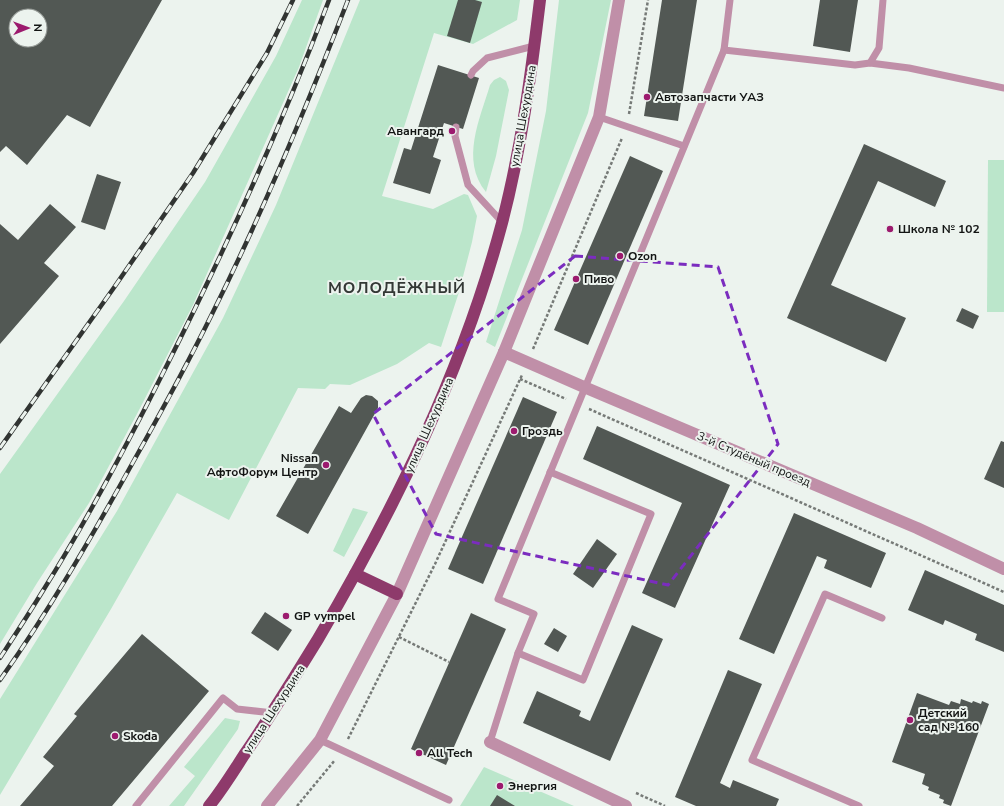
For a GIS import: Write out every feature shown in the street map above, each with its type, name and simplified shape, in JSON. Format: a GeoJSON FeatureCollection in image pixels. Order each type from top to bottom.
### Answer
{"type":"FeatureCollection","features":[{"type":"Feature","properties":{"kind":"main road","name":"улица Шехурдина"},"geometry":{"type":"LineString","coordinates":[[209,806],[282,699],[355,574],[410,470],[460,355],[502,222],[525,114],[540,0]]}},
{"type":"Feature","properties":{"kind":"main road"},"geometry":{"type":"LineString","coordinates":[[355,574],[397,594]]}},
{"type":"Feature","properties":{"kind":"street"},"geometry":{"type":"LineString","coordinates":[[266,806],[320,740],[397,594],[504,352],[598,117],[619,0]]}},
{"type":"Feature","properties":{"kind":"street","name":"3-й Студёный проезд"},"geometry":{"type":"LineString","coordinates":[[504,352],[917,528],[1004,569]]}},
{"type":"Feature","properties":{"kind":"street"},"geometry":{"type":"LineString","coordinates":[[490,742],[626,806]]}},
{"type":"Feature","properties":{"kind":"lane"},"geometry":{"type":"LineString","coordinates":[[490,742],[518,653],[534,614],[498,599],[724,50],[730,0]]}},
{"type":"Feature","properties":{"kind":"lane"},"geometry":{"type":"LineString","coordinates":[[870,64],[879,48],[883,0]]}},
{"type":"Feature","properties":{"kind":"lane"},"geometry":{"type":"LineString","coordinates":[[471,76],[473,71],[486,58],[534,46]]}},
{"type":"Feature","properties":{"kind":"lane"},"geometry":{"type":"LineString","coordinates":[[724,50],[855,65],[870,64],[909,68],[1004,88]]}},
{"type":"Feature","properties":{"kind":"lane"},"geometry":{"type":"LineString","coordinates":[[598,117],[684,146]]}},
{"type":"Feature","properties":{"kind":"lane"},"geometry":{"type":"LineString","coordinates":[[456,127],[455,136],[468,186],[502,222]]}},
{"type":"Feature","properties":{"kind":"lane"},"geometry":{"type":"LineString","coordinates":[[518,653],[583,680],[651,514],[550,472]]}},
{"type":"Feature","properties":{"kind":"lane"},"geometry":{"type":"LineString","coordinates":[[859,806],[752,760],[825,594],[882,618]]}},
{"type":"Feature","properties":{"kind":"lane"},"geometry":{"type":"LineString","coordinates":[[136,806],[223,698],[237,709],[273,713]]}},
{"type":"Feature","properties":{"kind":"lane"},"geometry":{"type":"LineString","coordinates":[[320,740],[450,800]]}},
{"type":"Feature","properties":{"kind":"path"},"geometry":{"type":"LineString","coordinates":[[297,806],[342,750],[435,564],[527,363],[627,127],[648,0]]}},
{"type":"Feature","properties":{"kind":"path"},"geometry":{"type":"LineString","coordinates":[[520,379],[1004,592]]}},
{"type":"Feature","properties":{"kind":"path"},"geometry":{"type":"LineString","coordinates":[[399,637],[449,662]]}},
{"type":"Feature","properties":{"kind":"highlighted area"},"geometry":{"type":"Polygon","coordinates":[[[575,256],[718,267],[778,444],[668,585],[436,534],[373,414],[575,256]]]}},
{"type":"Feature","properties":{"kind":"green space"},"geometry":{"type":"Polygon","coordinates":[[[302,0],[323,0],[299,67],[193,305],[89,503],[37,583],[0,644],[0,474],[124,301],[205,182],[276,56],[302,0]]]}},
{"type":"Feature","properties":{"kind":"green space"},"geometry":{"type":"Polygon","coordinates":[[[360,0],[520,0],[517,20],[473,44],[434,33],[382,196],[433,209],[464,194],[468,195],[477,216],[459,292],[441,347],[429,343],[397,364],[350,385],[330,384],[325,389],[298,388],[229,520],[177,493],[111,609],[0,795],[0,699],[117,511],[223,318],[276,205],[360,0]]]}},
{"type":"Feature","properties":{"kind":"green space"},"geometry":{"type":"Polygon","coordinates":[[[559,0],[611,0],[588,113],[495,347],[486,342],[522,230],[546,111],[559,0]]]}},
{"type":"Feature","properties":{"kind":"green space"},"geometry":{"type":"Polygon","coordinates":[[[500,77],[506,81],[509,90],[496,156],[486,192],[478,180],[474,167],[474,139],[490,85],[494,80],[500,77]]]}},
{"type":"Feature","properties":{"kind":"green space"},"geometry":{"type":"Polygon","coordinates":[[[988,160],[1004,160],[1004,312],[987,312],[988,160]]]}},
{"type":"Feature","properties":{"kind":"green space"},"geometry":{"type":"Polygon","coordinates":[[[353,508],[368,512],[344,557],[333,551],[353,508]]]}},
{"type":"Feature","properties":{"kind":"green space"},"geometry":{"type":"Polygon","coordinates":[[[225,718],[240,721],[238,729],[184,806],[169,806],[195,776],[184,767],[225,718]]]}},
{"type":"Feature","properties":{"kind":"green space","name":"Энергия"},"geometry":{"type":"Polygon","coordinates":[[[484,767],[574,806],[460,806],[484,767]]]}},
{"type":"Feature","properties":{"kind":"building"},"geometry":{"type":"Polygon","coordinates":[[[0,0],[162,0],[90,127],[67,115],[27,165],[6,146],[0,152],[0,0]]]}},
{"type":"Feature","properties":{"kind":"building"},"geometry":{"type":"Polygon","coordinates":[[[458,0],[475,0],[482,2],[470,43],[447,36],[458,0]]]}},
{"type":"Feature","properties":{"kind":"building"},"geometry":{"type":"Polygon","coordinates":[[[662,0],[697,0],[678,121],[644,116],[662,0]]]}},
{"type":"Feature","properties":{"kind":"building"},"geometry":{"type":"Polygon","coordinates":[[[820,0],[858,0],[850,52],[813,46],[820,0]]]}},
{"type":"Feature","properties":{"kind":"building"},"geometry":{"type":"Polygon","coordinates":[[[438,65],[479,78],[463,129],[444,123],[433,157],[441,160],[430,194],[393,183],[404,148],[411,150],[438,65]]]}},
{"type":"Feature","properties":{"kind":"building"},"geometry":{"type":"Polygon","coordinates":[[[864,144],[946,181],[935,207],[878,181],[831,285],[906,318],[886,362],[787,318],[864,144]]]}},
{"type":"Feature","properties":{"kind":"building"},"geometry":{"type":"Polygon","coordinates":[[[630,156],[663,171],[588,345],[554,330],[630,156]]]}},
{"type":"Feature","properties":{"kind":"building"},"geometry":{"type":"Polygon","coordinates":[[[97,174],[121,182],[105,230],[81,222],[97,174]]]}},
{"type":"Feature","properties":{"kind":"building"},"geometry":{"type":"Polygon","coordinates":[[[50,204],[76,227],[44,263],[59,276],[0,344],[0,224],[18,240],[50,204]]]}},
{"type":"Feature","properties":{"kind":"building"},"geometry":{"type":"Polygon","coordinates":[[[962,308],[979,316],[973,329],[956,321],[962,308]]]}},
{"type":"Feature","properties":{"kind":"building","name":"Nissan АфтоФорум Центр"},"geometry":{"type":"Polygon","coordinates":[[[366,395],[372,396],[378,401],[378,408],[308,534],[276,516],[339,406],[351,413],[361,398],[366,395]]]}},
{"type":"Feature","properties":{"kind":"building"},"geometry":{"type":"Polygon","coordinates":[[[523,397],[557,412],[483,584],[448,569],[523,397]]]}},
{"type":"Feature","properties":{"kind":"building"},"geometry":{"type":"Polygon","coordinates":[[[597,426],[730,485],[675,608],[642,593],[682,503],[583,459],[597,426]]]}},
{"type":"Feature","properties":{"kind":"building"},"geometry":{"type":"Polygon","coordinates":[[[1001,441],[1004,442],[1004,488],[984,479],[1001,441]]]}},
{"type":"Feature","properties":{"kind":"building"},"geometry":{"type":"Polygon","coordinates":[[[794,513],[886,553],[871,588],[824,568],[827,560],[817,556],[774,654],[739,639],[794,513]]]}},
{"type":"Feature","properties":{"kind":"building"},"geometry":{"type":"Polygon","coordinates":[[[597,539],[617,554],[593,588],[573,574],[597,539]]]}},
{"type":"Feature","properties":{"kind":"building"},"geometry":{"type":"Polygon","coordinates":[[[925,570],[1004,605],[1004,652],[975,640],[977,634],[945,620],[943,625],[908,610],[925,570]]]}},
{"type":"Feature","properties":{"kind":"building"},"geometry":{"type":"Polygon","coordinates":[[[265,612],[292,630],[278,651],[251,633],[265,612]]]}},
{"type":"Feature","properties":{"kind":"building"},"geometry":{"type":"Polygon","coordinates":[[[471,613],[506,629],[446,765],[411,749],[471,613]]]}},
{"type":"Feature","properties":{"kind":"building"},"geometry":{"type":"Polygon","coordinates":[[[632,625],[663,639],[610,761],[523,723],[537,691],[581,711],[579,716],[590,721],[632,625]]]}},
{"type":"Feature","properties":{"kind":"building"},"geometry":{"type":"Polygon","coordinates":[[[554,628],[567,636],[558,652],[544,644],[554,628]]]}},
{"type":"Feature","properties":{"kind":"building","name":"Skoda"},"geometry":{"type":"Polygon","coordinates":[[[142,634],[209,691],[112,806],[20,806],[54,766],[43,757],[77,716],[74,714],[142,634]]]}},
{"type":"Feature","properties":{"kind":"building"},"geometry":{"type":"Polygon","coordinates":[[[728,670],[762,684],[720,783],[730,788],[733,780],[779,799],[776,806],[696,806],[675,797],[728,670]]]}},
{"type":"Feature","properties":{"kind":"building"},"geometry":{"type":"Polygon","coordinates":[[[917,693],[949,705],[951,701],[960,704],[961,699],[972,703],[973,701],[981,704],[982,701],[989,704],[951,806],[943,803],[944,800],[939,798],[940,795],[928,790],[929,787],[922,784],[925,774],[892,762],[917,693]]]}},
{"type":"Feature","properties":{"kind":"building","name":"Энергия"},"geometry":{"type":"Polygon","coordinates":[[[497,795],[515,806],[490,806],[497,795]]]}},
{"type":"Feature","properties":{"kind":"railway"},"geometry":{"type":"LineString","coordinates":[[0,448],[193,173],[267,53],[293,0]]}},
{"type":"Feature","properties":{"kind":"railway"},"geometry":{"type":"LineString","coordinates":[[0,658],[39,598],[93,507],[167,365],[253,185],[311,47],[329,0]]}},
{"type":"Feature","properties":{"kind":"railway"},"geometry":{"type":"LineString","coordinates":[[0,680],[36,628],[85,547],[117,492],[193,352],[231,276],[267,198],[317,79],[348,0]]}},
{"type":"Feature","properties":{"kind":"place","name":"Автозапчасти УАЗ"},"geometry":{"type":"Point","coordinates":[647,97]}},
{"type":"Feature","properties":{"kind":"place","name":"Авангард"},"geometry":{"type":"Point","coordinates":[452,131]}},
{"type":"Feature","properties":{"kind":"place","name":"Школа № 102"},"geometry":{"type":"Point","coordinates":[890,229]}},
{"type":"Feature","properties":{"kind":"place","name":"Ozon"},"geometry":{"type":"Point","coordinates":[620,256]}},
{"type":"Feature","properties":{"kind":"place","name":"Пиво"},"geometry":{"type":"Point","coordinates":[576,279]}},
{"type":"Feature","properties":{"kind":"place","name":"Гроздь"},"geometry":{"type":"Point","coordinates":[514,431]}},
{"type":"Feature","properties":{"kind":"place","name":"Nissan АфтоФорум Центр"},"geometry":{"type":"Point","coordinates":[326,465]}},
{"type":"Feature","properties":{"kind":"place","name":"GP vympel"},"geometry":{"type":"Point","coordinates":[286,616]}},
{"type":"Feature","properties":{"kind":"place","name":"Детский сад № 160"},"geometry":{"type":"Point","coordinates":[910,720]}},
{"type":"Feature","properties":{"kind":"place","name":"Skoda"},"geometry":{"type":"Point","coordinates":[115,736]}},
{"type":"Feature","properties":{"kind":"place","name":"All Tech"},"geometry":{"type":"Point","coordinates":[419,753]}},
{"type":"Feature","properties":{"kind":"place","name":"Энергия"},"geometry":{"type":"Point","coordinates":[500,786]}},
{"type":"Feature","properties":{"kind":"district","name":"МОЛОДЁЖНЫЙ"},"geometry":{"type":"Point","coordinates":[397,287]}}]}
